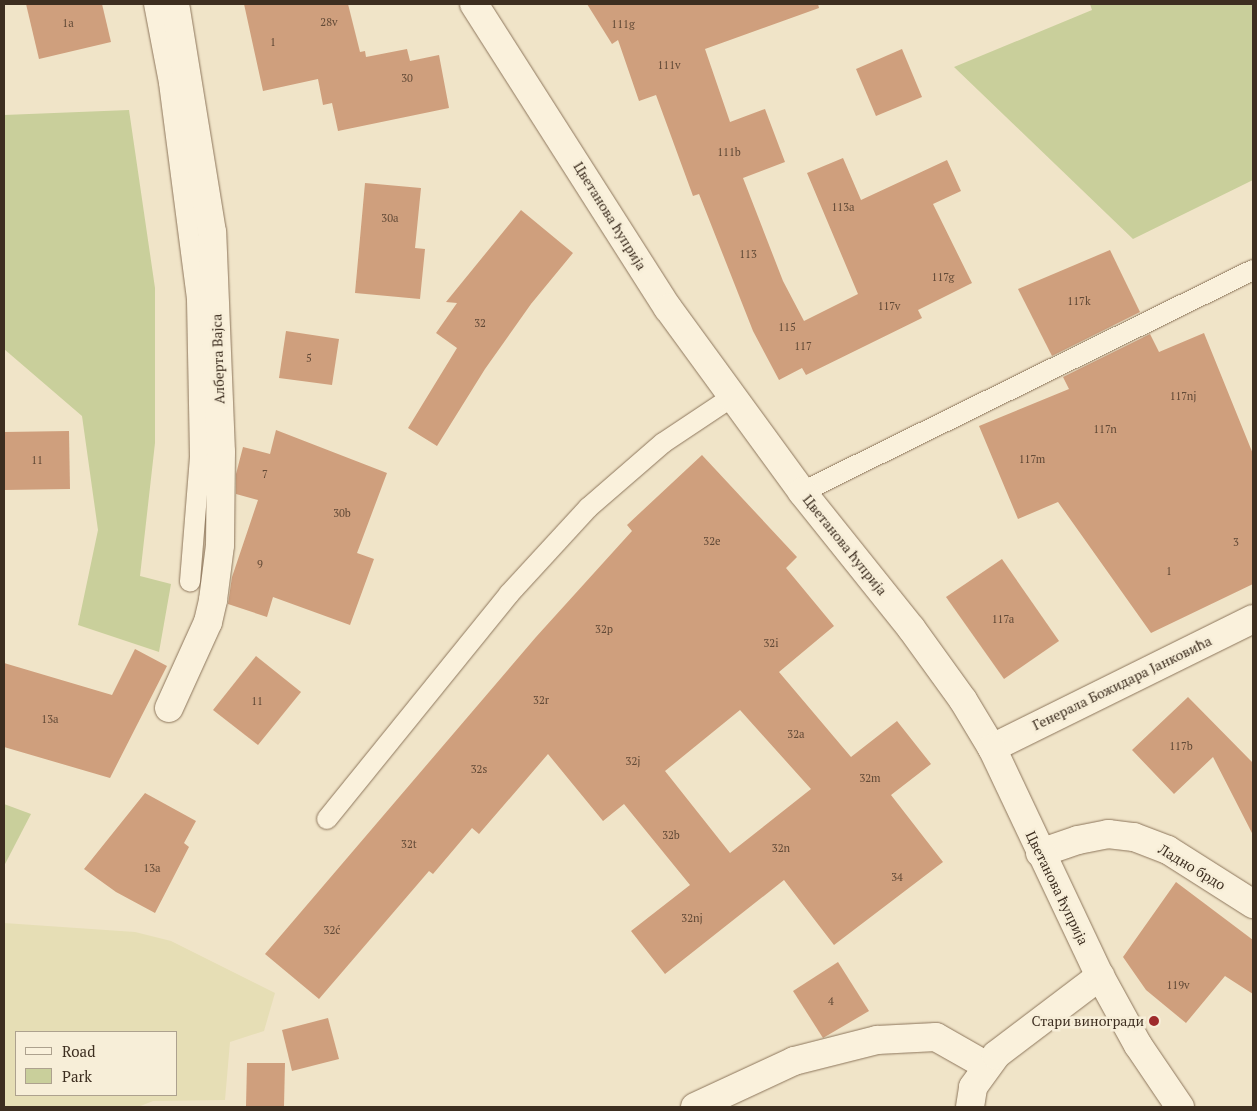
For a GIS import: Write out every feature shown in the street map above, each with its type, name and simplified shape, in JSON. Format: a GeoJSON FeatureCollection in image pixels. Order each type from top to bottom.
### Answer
{"type":"FeatureCollection","features":[{"type":"Feature","properties":{"kind":"street","name":"Алберта Вајса"},"geometry":{"type":"LineString","coordinates":[[169,708],[208,622],[213,600],[220,545],[221,452],[212,232],[175,4]]}},
{"type":"Feature","properties":{"kind":"street","name":"Цветанова ћуприја"},"geometry":{"type":"LineString","coordinates":[[474,4],[668,308],[802,492],[938,662],[992,748],[1040,853],[1100,976],[1138,1045],[1180,1107]]}},
{"type":"Feature","properties":{"kind":"street","name":"Генерала Божидара Јанковића"},"geometry":{"type":"LineString","coordinates":[[992,748],[1253,619]]}},
{"type":"Feature","properties":{"kind":"street","name":"Ладно брдо"},"geometry":{"type":"LineString","coordinates":[[1040,853],[1078,840],[1108,834],[1134,836],[1168,850],[1253,904]]}},
{"type":"Feature","properties":{"kind":"street"},"geometry":{"type":"LineString","coordinates":[[970,1107],[973,1087],[987,1066],[1100,976]]}},
{"type":"Feature","properties":{"kind":"street"},"geometry":{"type":"LineString","coordinates":[[695,1107],[794,1062],[877,1040],[936,1037],[987,1066]]}},
{"type":"Feature","properties":{"kind":"lane"},"geometry":{"type":"LineString","coordinates":[[154,4],[168,82],[197,300],[200,457],[190,582]]}},
{"type":"Feature","properties":{"kind":"lane"},"geometry":{"type":"LineString","coordinates":[[802,492],[1253,270]]}},
{"type":"Feature","properties":{"kind":"lane"},"geometry":{"type":"LineString","coordinates":[[327,819],[509,594],[588,508],[663,443],[732,397]]}},
{"type":"Feature","properties":{"kind":"shaded area"},"geometry":{"type":"Polygon","coordinates":[[[4,923],[135,932],[171,941],[275,993],[264,1031],[230,1042],[225,1100],[153,1101],[138,1107],[4,1107],[4,923]]]}},
{"type":"Feature","properties":{"kind":"green space"},"geometry":{"type":"Polygon","coordinates":[[[1090,4],[1253,4],[1253,180],[1133,239],[954,67],[1092,10],[1090,4]]]}},
{"type":"Feature","properties":{"kind":"green space"},"geometry":{"type":"Polygon","coordinates":[[[129,110],[155,288],[155,443],[140,576],[171,584],[159,652],[78,625],[98,530],[82,416],[4,349],[4,115],[129,110]]]}},
{"type":"Feature","properties":{"kind":"green space"},"geometry":{"type":"Polygon","coordinates":[[[4,804],[31,814],[4,866],[4,804]]]}},
{"type":"Feature","properties":{"kind":"building"},"geometry":{"type":"Polygon","coordinates":[[[26,4],[102,4],[111,42],[39,59],[26,4]]]}},
{"type":"Feature","properties":{"kind":"building"},"geometry":{"type":"Polygon","coordinates":[[[244,4],[348,4],[360,52],[365,51],[366,57],[407,49],[410,61],[439,55],[449,108],[338,131],[332,103],[323,105],[318,79],[263,91],[244,4]]]}},
{"type":"Feature","properties":{"kind":"building"},"geometry":{"type":"Polygon","coordinates":[[[587,4],[818,4],[819,8],[705,49],[730,122],[765,109],[785,162],[743,178],[783,281],[804,321],[858,294],[807,173],[843,158],[861,200],[947,160],[961,191],[933,204],[972,283],[918,310],[922,318],[806,375],[802,368],[779,380],[753,331],[699,194],[693,196],[656,95],[639,101],[618,40],[612,44],[587,4]]]}},
{"type":"Feature","properties":{"kind":"building"},"geometry":{"type":"Polygon","coordinates":[[[902,49],[922,97],[876,116],[856,69],[902,49]]]}},
{"type":"Feature","properties":{"kind":"building"},"geometry":{"type":"Polygon","coordinates":[[[365,183],[421,188],[415,248],[425,249],[420,299],[355,293],[365,183]]]}},
{"type":"Feature","properties":{"kind":"building"},"geometry":{"type":"Polygon","coordinates":[[[521,210],[573,253],[531,304],[485,369],[437,446],[408,428],[457,348],[436,333],[457,303],[446,302],[521,210]]]}},
{"type":"Feature","properties":{"kind":"building"},"geometry":{"type":"Polygon","coordinates":[[[1110,250],[1140,312],[1052,356],[1018,289],[1110,250]]]}},
{"type":"Feature","properties":{"kind":"building"},"geometry":{"type":"Polygon","coordinates":[[[286,331],[339,339],[332,385],[279,378],[286,331]]]}},
{"type":"Feature","properties":{"kind":"building"},"geometry":{"type":"Polygon","coordinates":[[[1204,333],[1253,454],[1253,584],[1151,633],[1058,502],[1018,519],[979,426],[1069,389],[1063,377],[1150,334],[1159,352],[1204,333]]]}},
{"type":"Feature","properties":{"kind":"building"},"geometry":{"type":"Polygon","coordinates":[[[276,430],[387,473],[357,553],[374,559],[350,625],[273,597],[267,617],[228,604],[232,577],[258,500],[236,494],[236,474],[243,447],[270,454],[276,430]]]}},
{"type":"Feature","properties":{"kind":"building"},"geometry":{"type":"Polygon","coordinates":[[[69,431],[70,489],[4,490],[4,432],[69,431]]]}},
{"type":"Feature","properties":{"kind":"building"},"geometry":{"type":"Polygon","coordinates":[[[702,455],[797,557],[786,568],[834,626],[779,672],[851,757],[897,721],[931,764],[891,795],[943,862],[834,945],[784,880],[665,974],[631,931],[690,885],[624,804],[603,821],[548,754],[479,834],[472,828],[433,874],[429,871],[319,999],[265,954],[536,637],[632,531],[627,525],[702,455]],[[740,710],[665,771],[730,853],[811,789],[740,710]]]}},
{"type":"Feature","properties":{"kind":"building"},"geometry":{"type":"Polygon","coordinates":[[[1002,559],[1059,641],[1004,679],[946,597],[1002,559]]]}},
{"type":"Feature","properties":{"kind":"building"},"geometry":{"type":"Polygon","coordinates":[[[135,649],[167,666],[110,778],[4,747],[4,663],[112,695],[135,649]]]}},
{"type":"Feature","properties":{"kind":"building"},"geometry":{"type":"Polygon","coordinates":[[[256,656],[301,692],[258,745],[213,710],[256,656]]]}},
{"type":"Feature","properties":{"kind":"building"},"geometry":{"type":"Polygon","coordinates":[[[1188,697],[1253,763],[1253,835],[1213,757],[1174,794],[1132,750],[1188,697]]]}},
{"type":"Feature","properties":{"kind":"building"},"geometry":{"type":"Polygon","coordinates":[[[145,793],[196,821],[184,843],[189,847],[155,913],[116,892],[84,869],[145,793]]]}},
{"type":"Feature","properties":{"kind":"building"},"geometry":{"type":"Polygon","coordinates":[[[1176,882],[1253,940],[1253,994],[1225,976],[1186,1023],[1146,990],[1123,957],[1176,882]]]}},
{"type":"Feature","properties":{"kind":"building"},"geometry":{"type":"Polygon","coordinates":[[[838,962],[869,1011],[823,1038],[793,991],[838,962]]]}},
{"type":"Feature","properties":{"kind":"building"},"geometry":{"type":"Polygon","coordinates":[[[328,1018],[339,1059],[292,1071],[282,1030],[328,1018]]]}},
{"type":"Feature","properties":{"kind":"building"},"geometry":{"type":"Polygon","coordinates":[[[247,1063],[285,1063],[284,1106],[246,1106],[247,1063]]]}},
{"type":"Feature","properties":{"kind":"place","name":"Стари виногради"},"geometry":{"type":"Point","coordinates":[1154,1021]}}]}
